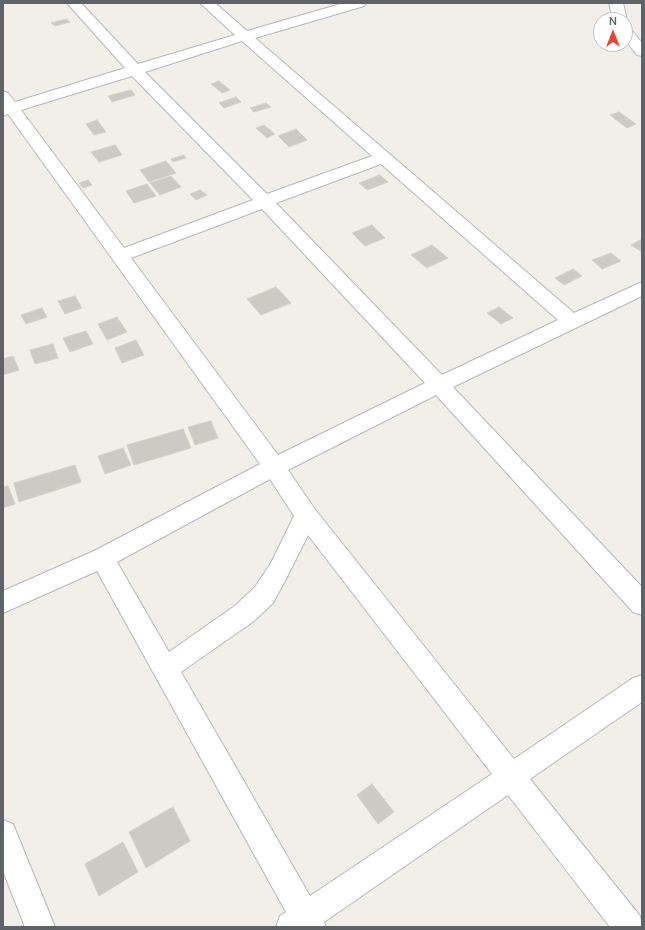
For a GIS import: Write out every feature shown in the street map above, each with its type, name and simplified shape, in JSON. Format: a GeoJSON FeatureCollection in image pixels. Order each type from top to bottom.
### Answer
{"type":"FeatureCollection","features":[{"type":"Feature","properties":{"kind":"street"},"geometry":{"type":"LineString","coordinates":[[74,3],[135,70],[265,202],[439,385],[642,604]]}},
{"type":"Feature","properties":{"kind":"street"},"geometry":{"type":"LineString","coordinates":[[207,3],[572,322]]}},
{"type":"Feature","properties":{"kind":"street"},"geometry":{"type":"LineString","coordinates":[[360,3],[135,70],[6,105],[120,256],[274,467],[306,515],[629,927]]}},
{"type":"Feature","properties":{"kind":"street"},"geometry":{"type":"LineString","coordinates":[[633,41],[642,52]]}},
{"type":"Feature","properties":{"kind":"street"},"geometry":{"type":"LineString","coordinates":[[120,256],[383,157]]}},
{"type":"Feature","properties":{"kind":"street"},"geometry":{"type":"LineString","coordinates":[[3,602],[102,558],[274,467],[439,385],[642,288]]}},
{"type":"Feature","properties":{"kind":"street"},"geometry":{"type":"LineString","coordinates":[[166,668],[245,613],[264,594],[279,570],[306,515]]}},
{"type":"Feature","properties":{"kind":"street"},"geometry":{"type":"LineString","coordinates":[[102,558],[166,668],[302,924],[642,687]]}},
{"type":"Feature","properties":{"kind":"street"},"geometry":{"type":"LineString","coordinates":[[3,834],[40,927]]}},
{"type":"Feature","properties":{"kind":"building"},"geometry":{"type":"Polygon","coordinates":[[[66,19],[70,22],[55,26],[51,23],[66,19]]]}},
{"type":"Feature","properties":{"kind":"building"},"geometry":{"type":"Polygon","coordinates":[[[219,81],[230,90],[222,93],[211,84],[219,81]]]}},
{"type":"Feature","properties":{"kind":"building"},"geometry":{"type":"Polygon","coordinates":[[[131,90],[135,95],[112,102],[108,96],[131,90]]]}},
{"type":"Feature","properties":{"kind":"building"},"geometry":{"type":"Polygon","coordinates":[[[236,97],[241,102],[224,108],[219,103],[236,97]]]}},
{"type":"Feature","properties":{"kind":"building"},"geometry":{"type":"Polygon","coordinates":[[[266,103],[271,107],[254,112],[250,108],[266,103]]]}},
{"type":"Feature","properties":{"kind":"building"},"geometry":{"type":"Polygon","coordinates":[[[619,112],[636,124],[627,128],[610,115],[619,112]]]}},
{"type":"Feature","properties":{"kind":"building"},"geometry":{"type":"Polygon","coordinates":[[[97,120],[106,132],[94,135],[86,124],[97,120]]]}},
{"type":"Feature","properties":{"kind":"building"},"geometry":{"type":"Polygon","coordinates":[[[264,125],[275,134],[267,138],[256,128],[264,125]]]}},
{"type":"Feature","properties":{"kind":"building"},"geometry":{"type":"Polygon","coordinates":[[[296,129],[307,140],[289,147],[278,136],[296,129]]]}},
{"type":"Feature","properties":{"kind":"building"},"geometry":{"type":"Polygon","coordinates":[[[115,145],[122,155],[99,162],[91,152],[115,145]]]}},
{"type":"Feature","properties":{"kind":"building"},"geometry":{"type":"Polygon","coordinates":[[[184,155],[186,158],[173,162],[171,159],[184,155]]]}},
{"type":"Feature","properties":{"kind":"building"},"geometry":{"type":"Polygon","coordinates":[[[166,161],[176,173],[149,182],[140,170],[166,161]]]}},
{"type":"Feature","properties":{"kind":"building"},"geometry":{"type":"Polygon","coordinates":[[[380,175],[388,182],[367,190],[359,183],[380,175]]]}},
{"type":"Feature","properties":{"kind":"building"},"geometry":{"type":"Polygon","coordinates":[[[171,176],[181,187],[160,195],[150,183],[171,176]]]}},
{"type":"Feature","properties":{"kind":"building"},"geometry":{"type":"Polygon","coordinates":[[[88,180],[92,185],[83,188],[79,183],[88,180]]]}},
{"type":"Feature","properties":{"kind":"building"},"geometry":{"type":"Polygon","coordinates":[[[147,184],[156,196],[134,203],[126,191],[147,184]]]}},
{"type":"Feature","properties":{"kind":"building"},"geometry":{"type":"Polygon","coordinates":[[[200,190],[207,195],[196,200],[190,194],[200,190]]]}},
{"type":"Feature","properties":{"kind":"building"},"geometry":{"type":"Polygon","coordinates":[[[372,225],[385,238],[365,246],[352,233],[372,225]]]}},
{"type":"Feature","properties":{"kind":"building"},"geometry":{"type":"Polygon","coordinates":[[[642,239],[642,252],[631,245],[642,239]]]}},
{"type":"Feature","properties":{"kind":"building"},"geometry":{"type":"Polygon","coordinates":[[[432,245],[448,258],[427,268],[411,255],[432,245]]]}},
{"type":"Feature","properties":{"kind":"building"},"geometry":{"type":"Polygon","coordinates":[[[611,253],[621,261],[602,269],[592,260],[611,253]]]}},
{"type":"Feature","properties":{"kind":"building"},"geometry":{"type":"Polygon","coordinates":[[[573,269],[582,276],[564,285],[555,278],[573,269]]]}},
{"type":"Feature","properties":{"kind":"building"},"geometry":{"type":"Polygon","coordinates":[[[276,287],[291,303],[261,315],[247,299],[276,287]]]}},
{"type":"Feature","properties":{"kind":"building"},"geometry":{"type":"Polygon","coordinates":[[[75,296],[82,308],[65,314],[58,301],[75,296]]]}},
{"type":"Feature","properties":{"kind":"building"},"geometry":{"type":"Polygon","coordinates":[[[499,307],[513,318],[501,324],[487,313],[499,307]]]}},
{"type":"Feature","properties":{"kind":"building"},"geometry":{"type":"Polygon","coordinates":[[[42,308],[47,317],[26,324],[21,315],[42,308]]]}},
{"type":"Feature","properties":{"kind":"building"},"geometry":{"type":"Polygon","coordinates":[[[117,317],[127,332],[107,340],[98,324],[117,317]]]}},
{"type":"Feature","properties":{"kind":"building"},"geometry":{"type":"Polygon","coordinates":[[[86,331],[93,344],[70,352],[63,338],[86,331]]]}},
{"type":"Feature","properties":{"kind":"building"},"geometry":{"type":"Polygon","coordinates":[[[136,340],[144,355],[122,363],[115,348],[136,340]]]}},
{"type":"Feature","properties":{"kind":"building"},"geometry":{"type":"Polygon","coordinates":[[[53,344],[58,358],[35,364],[30,350],[53,344]]]}},
{"type":"Feature","properties":{"kind":"building"},"geometry":{"type":"Polygon","coordinates":[[[13,356],[19,370],[3,375],[3,359],[13,356]]]}},
{"type":"Feature","properties":{"kind":"building"},"geometry":{"type":"Polygon","coordinates":[[[211,421],[218,438],[195,445],[188,427],[211,421]]]}},
{"type":"Feature","properties":{"kind":"building"},"geometry":{"type":"Polygon","coordinates":[[[183,429],[191,448],[134,465],[127,445],[183,429]]]}},
{"type":"Feature","properties":{"kind":"building"},"geometry":{"type":"Polygon","coordinates":[[[123,448],[131,465],[105,474],[98,456],[123,448]]]}},
{"type":"Feature","properties":{"kind":"building"},"geometry":{"type":"Polygon","coordinates":[[[75,465],[81,482],[19,502],[14,483],[75,465]]]}},
{"type":"Feature","properties":{"kind":"building"},"geometry":{"type":"Polygon","coordinates":[[[8,486],[15,504],[3,508],[3,487],[8,486]]]}},
{"type":"Feature","properties":{"kind":"building"},"geometry":{"type":"Polygon","coordinates":[[[372,784],[394,812],[378,824],[357,795],[372,784]]]}},
{"type":"Feature","properties":{"kind":"building"},"geometry":{"type":"Polygon","coordinates":[[[173,807],[190,841],[146,868],[129,832],[173,807]]]}},
{"type":"Feature","properties":{"kind":"building"},"geometry":{"type":"Polygon","coordinates":[[[123,842],[138,872],[99,896],[85,864],[123,842]]]}}]}
